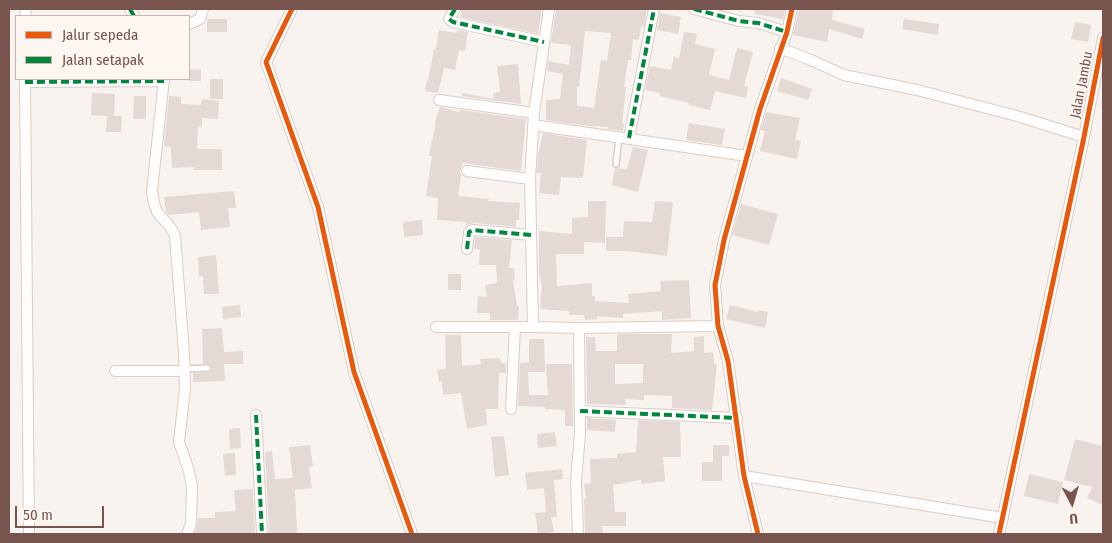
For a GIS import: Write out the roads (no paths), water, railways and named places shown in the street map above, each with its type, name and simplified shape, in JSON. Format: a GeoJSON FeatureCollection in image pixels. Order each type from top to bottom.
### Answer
{"type":"FeatureCollection","features":[{"type":"Feature","properties":{"kind":"street"},"geometry":{"type":"LineString","coordinates":[[190,24],[200,19],[203,9]]}},
{"type":"Feature","properties":{"kind":"street"},"geometry":{"type":"LineString","coordinates":[[292,9],[266,62],[318,207],[354,372],[412,534]]}},
{"type":"Feature","properties":{"kind":"street"},"geometry":{"type":"LineString","coordinates":[[455,9],[449,17],[450,21],[544,42]]}},
{"type":"Feature","properties":{"kind":"street"},"geometry":{"type":"LineString","coordinates":[[533,327],[530,179],[534,114],[549,9]]}},
{"type":"Feature","properties":{"kind":"street"},"geometry":{"type":"LineString","coordinates":[[624,138],[654,9]]}},
{"type":"Feature","properties":{"kind":"street"},"geometry":{"type":"LineString","coordinates":[[694,9],[787,32]]}},
{"type":"Feature","properties":{"kind":"street"},"geometry":{"type":"LineString","coordinates":[[758,534],[744,476],[728,361],[718,326],[715,285],[724,240],[760,109],[787,32],[792,9]]}},
{"type":"Feature","properties":{"kind":"street","name":"Jalan Jambu"},"geometry":{"type":"LineString","coordinates":[[999,534],[1084,137],[1103,38]]}},
{"type":"Feature","properties":{"kind":"street"},"geometry":{"type":"LineString","coordinates":[[780,48],[844,75],[935,95],[1017,116],[1084,137]]}},
{"type":"Feature","properties":{"kind":"street"},"geometry":{"type":"LineString","coordinates":[[29,534],[25,80],[164,80],[152,191],[157,212],[171,228],[175,236],[185,370],[179,442],[190,471],[192,487],[191,524],[187,534]]}},
{"type":"Feature","properties":{"kind":"street"},"geometry":{"type":"LineString","coordinates":[[438,100],[534,114]]}},
{"type":"Feature","properties":{"kind":"street"},"geometry":{"type":"LineString","coordinates":[[533,125],[747,156]]}},
{"type":"Feature","properties":{"kind":"street"},"geometry":{"type":"LineString","coordinates":[[467,171],[530,179]]}},
{"type":"Feature","properties":{"kind":"street"},"geometry":{"type":"LineString","coordinates":[[467,249],[470,232],[473,230],[531,235]]}},
{"type":"Feature","properties":{"kind":"street"},"geometry":{"type":"LineString","coordinates":[[436,327],[579,328],[718,326]]}},
{"type":"Feature","properties":{"kind":"street"},"geometry":{"type":"LineString","coordinates":[[511,409],[515,328]]}},
{"type":"Feature","properties":{"kind":"street"},"geometry":{"type":"LineString","coordinates":[[578,534],[576,482],[580,434],[579,328]]}},
{"type":"Feature","properties":{"kind":"street"},"geometry":{"type":"LineString","coordinates":[[115,371],[185,370]]}},
{"type":"Feature","properties":{"kind":"street"},"geometry":{"type":"LineString","coordinates":[[580,410],[737,418]]}},
{"type":"Feature","properties":{"kind":"street"},"geometry":{"type":"LineString","coordinates":[[256,415],[262,534]]}},
{"type":"Feature","properties":{"kind":"street"},"geometry":{"type":"LineString","coordinates":[[744,476],[1002,518]]}},
{"type":"Feature","properties":{"kind":"lane"},"geometry":{"type":"LineString","coordinates":[[616,164],[624,138]]}},
{"type":"Feature","properties":{"kind":"lane"},"geometry":{"type":"LineString","coordinates":[[185,370],[208,368]]}}]}
